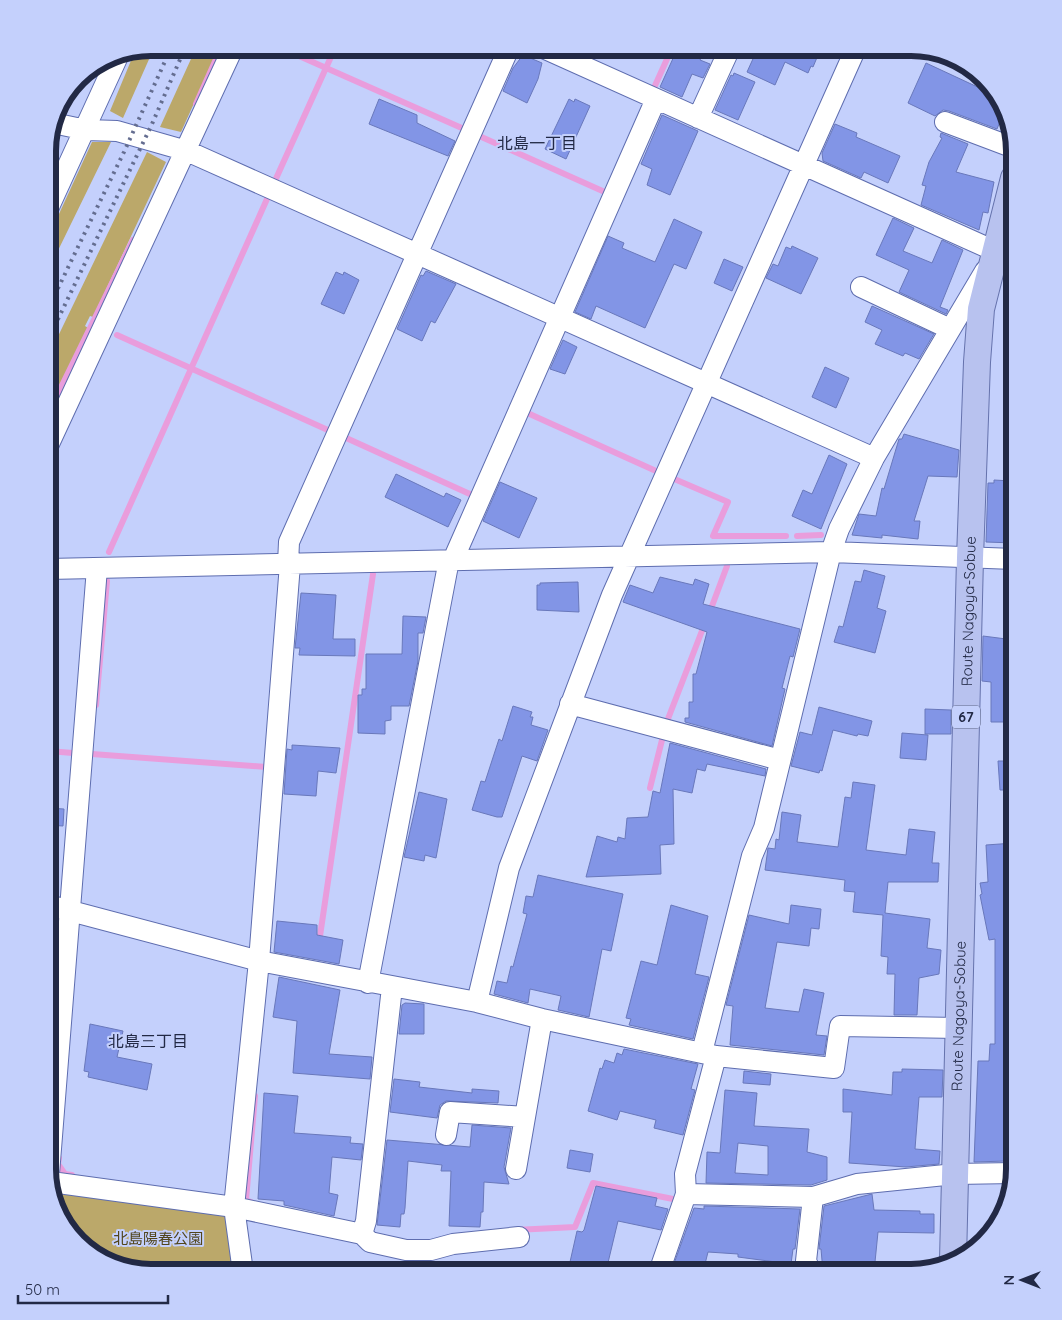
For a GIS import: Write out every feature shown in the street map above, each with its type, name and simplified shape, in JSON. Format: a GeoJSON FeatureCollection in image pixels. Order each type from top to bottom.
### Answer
{"type":"FeatureCollection","features":[{"type":"Feature","properties":{"kind":"main road","name":"Route Nagoya-Sobue"},"geometry":{"type":"LineString","coordinates":[[953,1254],[970,558],[981,310],[1006,213]]}},
{"type":"Feature","properties":{"kind":"street"},"geometry":{"type":"LineString","coordinates":[[56,429],[187,151],[229,56]]}},
{"type":"Feature","properties":{"kind":"street"},"geometry":{"type":"LineString","coordinates":[[243,1264],[234,1208],[259,961],[289,564],[289,542],[505,56]]}},
{"type":"Feature","properties":{"kind":"street"},"geometry":{"type":"LineString","coordinates":[[561,56],[804,165],[994,254],[874,458],[839,529],[831,552],[764,828],[752,856],[685,1174],[686,1194],[662,1264]]}},
{"type":"Feature","properties":{"kind":"street"},"geometry":{"type":"LineString","coordinates":[[698,118],[726,56]]}},
{"type":"Feature","properties":{"kind":"street"},"geometry":{"type":"LineString","coordinates":[[477,1002],[509,868],[628,556],[852,56]]}},
{"type":"Feature","properties":{"kind":"street"},"geometry":{"type":"LineString","coordinates":[[56,192],[115,63]]}},
{"type":"Feature","properties":{"kind":"street"},"geometry":{"type":"LineString","coordinates":[[368,982],[451,560],[656,99]]}},
{"type":"Feature","properties":{"kind":"street"},"geometry":{"type":"LineString","coordinates":[[945,122],[1005,145]]}},
{"type":"Feature","properties":{"kind":"street"},"geometry":{"type":"LineString","coordinates":[[60,124],[86,130],[117,131],[187,151],[874,458]]}},
{"type":"Feature","properties":{"kind":"street"},"geometry":{"type":"LineString","coordinates":[[860,287],[950,328]]}},
{"type":"Feature","properties":{"kind":"street"},"geometry":{"type":"LineString","coordinates":[[56,569],[831,552],[1006,559]]}},
{"type":"Feature","properties":{"kind":"street"},"geometry":{"type":"LineString","coordinates":[[56,1086],[97,568]]}},
{"type":"Feature","properties":{"kind":"street"},"geometry":{"type":"LineString","coordinates":[[570,704],[780,760]]}},
{"type":"Feature","properties":{"kind":"street"},"geometry":{"type":"LineString","coordinates":[[56,907],[259,961],[477,1002],[542,1019],[709,1054],[834,1068],[840,1026],[958,1028]]}},
{"type":"Feature","properties":{"kind":"street"},"geometry":{"type":"LineString","coordinates":[[362,1234],[366,1220],[392,987]]}},
{"type":"Feature","properties":{"kind":"street"},"geometry":{"type":"LineString","coordinates":[[516,1169],[542,1019]]}},
{"type":"Feature","properties":{"kind":"street"},"geometry":{"type":"LineString","coordinates":[[446,1135],[450,1112],[525,1117]]}},
{"type":"Feature","properties":{"kind":"street"},"geometry":{"type":"LineString","coordinates":[[686,1194],[813,1197],[857,1184],[955,1174],[1006,1173]]}},
{"type":"Feature","properties":{"kind":"street"},"geometry":{"type":"LineString","coordinates":[[57,1183],[234,1208],[362,1234],[370,1242],[406,1250],[431,1250],[453,1244],[519,1237]]}},
{"type":"Feature","properties":{"kind":"street"},"geometry":{"type":"LineString","coordinates":[[807,1264],[806,1261],[813,1197]]}},
{"type":"Feature","properties":{"kind":"green space"},"geometry":{"type":"Polygon","coordinates":[[[150,56],[123,118],[110,111],[132,58],[150,56]]]}},
{"type":"Feature","properties":{"kind":"green space"},"geometry":{"type":"Polygon","coordinates":[[[192,56],[215,56],[181,132],[160,127],[192,56]]]}},
{"type":"Feature","properties":{"kind":"green space"},"geometry":{"type":"Polygon","coordinates":[[[92,142],[111,142],[56,255],[56,221],[92,142]]]}},
{"type":"Feature","properties":{"kind":"green space"},"geometry":{"type":"Polygon","coordinates":[[[147,152],[166,162],[93,317],[90,316],[85,326],[88,328],[56,393],[56,340],[147,152]]]}},
{"type":"Feature","properties":{"kind":"green space","name":"北島陽春公園"},"geometry":{"type":"Polygon","coordinates":[[[60,1191],[224,1215],[231,1224],[234,1264],[151,1264],[121,1259],[98,1248],[80,1231],[72,1222],[60,1191]]]}},
{"type":"Feature","properties":{"kind":"building"},"geometry":{"type":"Polygon","coordinates":[[[522,56],[542,63],[538,79],[527,103],[503,91],[513,68],[522,56]]]}},
{"type":"Feature","properties":{"kind":"building"},"geometry":{"type":"Polygon","coordinates":[[[674,56],[702,56],[700,60],[710,64],[703,78],[692,74],[682,97],[660,87],[674,56]]]}},
{"type":"Feature","properties":{"kind":"building"},"geometry":{"type":"Polygon","coordinates":[[[754,56],[818,56],[808,73],[785,62],[775,85],[747,72],[754,56]]]}},
{"type":"Feature","properties":{"kind":"building"},"geometry":{"type":"Polygon","coordinates":[[[926,63],[982,89],[990,98],[1001,120],[997,129],[949,111],[943,110],[935,116],[908,103],[926,63]]]}},
{"type":"Feature","properties":{"kind":"building"},"geometry":{"type":"Polygon","coordinates":[[[734,73],[755,82],[738,120],[715,110],[731,75],[733,76],[734,73]]]}},
{"type":"Feature","properties":{"kind":"building"},"geometry":{"type":"Polygon","coordinates":[[[379,99],[417,115],[417,123],[455,141],[448,156],[369,124],[379,99]]]}},
{"type":"Feature","properties":{"kind":"building"},"geometry":{"type":"Polygon","coordinates":[[[569,99],[574,102],[575,99],[590,106],[566,159],[545,149],[569,99]]]}},
{"type":"Feature","properties":{"kind":"building"},"geometry":{"type":"Polygon","coordinates":[[[662,115],[698,131],[670,195],[647,185],[652,169],[641,164],[662,115]]]}},
{"type":"Feature","properties":{"kind":"building"},"geometry":{"type":"Polygon","coordinates":[[[835,124],[857,133],[856,137],[900,156],[888,183],[864,172],[861,178],[823,161],[822,153],[835,124]]]}},
{"type":"Feature","properties":{"kind":"building"},"geometry":{"type":"Polygon","coordinates":[[[941,133],[968,144],[956,172],[994,182],[988,213],[983,212],[979,230],[921,205],[926,186],[922,185],[929,162],[942,138],[940,137],[941,133]]]}},
{"type":"Feature","properties":{"kind":"building"},"geometry":{"type":"Polygon","coordinates":[[[893,218],[914,228],[903,251],[932,263],[942,240],[963,250],[940,307],[948,310],[946,314],[899,292],[909,270],[876,255],[893,218]]]}},
{"type":"Feature","properties":{"kind":"building"},"geometry":{"type":"Polygon","coordinates":[[[674,219],[702,232],[686,269],[674,264],[645,328],[596,306],[591,319],[575,312],[608,236],[624,243],[622,248],[655,262],[674,219]]]}},
{"type":"Feature","properties":{"kind":"building"},"geometry":{"type":"Polygon","coordinates":[[[792,246],[818,258],[801,294],[766,278],[773,264],[778,266],[786,247],[791,249],[792,246]]]}},
{"type":"Feature","properties":{"kind":"building"},"geometry":{"type":"Polygon","coordinates":[[[724,259],[743,267],[732,291],[714,283],[724,259]]]}},
{"type":"Feature","properties":{"kind":"building"},"geometry":{"type":"Polygon","coordinates":[[[426,271],[456,284],[435,323],[431,321],[422,341],[397,329],[421,275],[423,276],[426,271]]]}},
{"type":"Feature","properties":{"kind":"building"},"geometry":{"type":"Polygon","coordinates":[[[336,272],[343,275],[344,272],[359,280],[344,314],[321,304],[336,272]]]}},
{"type":"Feature","properties":{"kind":"building"},"geometry":{"type":"Polygon","coordinates":[[[872,306],[934,334],[919,359],[905,353],[903,356],[875,344],[882,330],[865,322],[872,306]]]}},
{"type":"Feature","properties":{"kind":"building"},"geometry":{"type":"Polygon","coordinates":[[[563,340],[577,347],[565,374],[550,369],[563,340]]]}},
{"type":"Feature","properties":{"kind":"building"},"geometry":{"type":"Polygon","coordinates":[[[825,367],[849,378],[836,408],[812,397],[825,367]]]}},
{"type":"Feature","properties":{"kind":"building"},"geometry":{"type":"Polygon","coordinates":[[[904,434],[959,450],[957,477],[928,476],[914,521],[920,521],[918,539],[882,535],[882,538],[852,535],[859,514],[876,516],[882,488],[884,489],[899,439],[902,439],[904,434]]]}},
{"type":"Feature","properties":{"kind":"building"},"geometry":{"type":"Polygon","coordinates":[[[829,455],[847,464],[821,529],[792,516],[803,490],[812,494],[829,455]]]}},
{"type":"Feature","properties":{"kind":"building"},"geometry":{"type":"Polygon","coordinates":[[[396,474],[444,497],[446,493],[461,500],[448,527],[385,497],[396,474]]]}},
{"type":"Feature","properties":{"kind":"building"},"geometry":{"type":"Polygon","coordinates":[[[994,480],[1006,481],[1006,543],[986,542],[988,483],[994,483],[994,480]]]}},
{"type":"Feature","properties":{"kind":"building"},"geometry":{"type":"Polygon","coordinates":[[[500,482],[537,498],[519,538],[483,521],[500,482]]]}},
{"type":"Feature","properties":{"kind":"building"},"geometry":{"type":"Polygon","coordinates":[[[864,570],[885,576],[877,608],[886,611],[875,653],[834,642],[839,626],[843,627],[855,581],[861,582],[864,570]]]}},
{"type":"Feature","properties":{"kind":"building"},"geometry":{"type":"Polygon","coordinates":[[[660,577],[693,585],[695,579],[709,584],[703,604],[800,629],[793,657],[790,656],[782,688],[785,689],[772,746],[685,722],[685,718],[689,718],[689,702],[693,702],[693,674],[696,674],[707,632],[623,602],[630,585],[653,593],[660,577]]]}},
{"type":"Feature","properties":{"kind":"building"},"geometry":{"type":"Polygon","coordinates":[[[578,582],[579,612],[537,610],[537,585],[540,585],[540,583],[578,582]]]}},
{"type":"Feature","properties":{"kind":"building"},"geometry":{"type":"Polygon","coordinates":[[[301,593],[336,595],[333,639],[355,639],[355,656],[299,655],[300,648],[295,648],[301,593]]]}},
{"type":"Feature","properties":{"kind":"building"},"geometry":{"type":"Polygon","coordinates":[[[403,616],[426,617],[423,633],[418,633],[418,661],[409,706],[391,706],[391,720],[385,721],[385,734],[358,733],[358,695],[362,695],[362,689],[366,689],[366,654],[402,654],[403,616]]]}},
{"type":"Feature","properties":{"kind":"building"},"geometry":{"type":"Polygon","coordinates":[[[983,636],[1006,639],[1006,722],[991,722],[991,682],[982,681],[983,636]]]}},
{"type":"Feature","properties":{"kind":"building"},"geometry":{"type":"Polygon","coordinates":[[[513,706],[532,712],[530,717],[533,717],[531,725],[548,730],[537,761],[522,756],[502,817],[497,817],[472,810],[481,781],[485,782],[499,739],[502,741],[513,706]]]}},
{"type":"Feature","properties":{"kind":"building"},"geometry":{"type":"Polygon","coordinates":[[[819,707],[872,721],[868,736],[858,734],[857,736],[833,730],[822,771],[820,770],[819,773],[791,766],[800,732],[812,735],[819,707]]]}},
{"type":"Feature","properties":{"kind":"building"},"geometry":{"type":"Polygon","coordinates":[[[925,709],[951,710],[951,734],[925,734],[925,709]]]}},
{"type":"Feature","properties":{"kind":"building"},"geometry":{"type":"Polygon","coordinates":[[[902,733],[928,735],[926,760],[900,758],[902,733]]]}},
{"type":"Feature","properties":{"kind":"building"},"geometry":{"type":"Polygon","coordinates":[[[670,743],[766,769],[765,776],[707,764],[705,771],[697,769],[692,793],[673,789],[674,844],[660,845],[661,874],[586,877],[597,836],[617,842],[618,837],[625,839],[627,818],[648,817],[653,791],[660,793],[670,743]]]}},
{"type":"Feature","properties":{"kind":"building"},"geometry":{"type":"Polygon","coordinates":[[[292,745],[340,748],[336,773],[318,771],[316,796],[284,794],[287,749],[292,750],[292,745]]]}},
{"type":"Feature","properties":{"kind":"building"},"geometry":{"type":"Polygon","coordinates":[[[998,761],[1006,761],[1006,790],[1000,790],[998,761]]]}},
{"type":"Feature","properties":{"kind":"building"},"geometry":{"type":"Polygon","coordinates":[[[853,782],[875,785],[866,850],[906,855],[909,829],[935,832],[932,863],[939,863],[938,882],[888,882],[885,913],[930,919],[927,948],[941,950],[939,974],[919,978],[917,1015],[894,1015],[895,974],[887,974],[888,957],[881,956],[883,915],[853,912],[855,892],[844,891],[845,880],[765,870],[768,848],[775,849],[776,839],[779,840],[782,812],[801,815],[797,842],[838,847],[845,797],[851,798],[853,782]]]}},
{"type":"Feature","properties":{"kind":"building"},"geometry":{"type":"Polygon","coordinates":[[[419,792],[447,799],[436,858],[425,855],[424,861],[404,857],[419,792]]]}},
{"type":"Feature","properties":{"kind":"building"},"geometry":{"type":"Polygon","coordinates":[[[56,808],[64,809],[63,826],[56,826],[56,808]]]}},
{"type":"Feature","properties":{"kind":"building"},"geometry":{"type":"Polygon","coordinates":[[[1006,844],[1006,1161],[974,1162],[978,1061],[989,1061],[990,1044],[995,1044],[995,939],[989,940],[980,895],[982,894],[980,883],[988,882],[986,845],[1006,844]]]}},
{"type":"Feature","properties":{"kind":"building"},"geometry":{"type":"Polygon","coordinates":[[[538,875],[623,894],[611,951],[602,949],[589,1017],[558,1010],[561,996],[530,989],[528,1003],[494,994],[497,981],[507,983],[511,966],[513,967],[527,914],[523,913],[526,896],[533,897],[538,875]]]}},
{"type":"Feature","properties":{"kind":"building"},"geometry":{"type":"Polygon","coordinates":[[[671,905],[708,916],[695,974],[709,977],[693,1039],[629,1025],[631,1019],[626,1018],[641,961],[657,965],[671,905]]]}},
{"type":"Feature","properties":{"kind":"building"},"geometry":{"type":"Polygon","coordinates":[[[791,905],[821,909],[819,929],[811,928],[809,946],[777,942],[765,1008],[799,1012],[804,989],[824,993],[816,1035],[827,1036],[824,1055],[730,1045],[733,1006],[726,1005],[749,915],[789,924],[791,905]]]}},
{"type":"Feature","properties":{"kind":"building"},"geometry":{"type":"Polygon","coordinates":[[[277,921],[317,925],[317,935],[343,940],[339,964],[274,952],[277,921]]]}},
{"type":"Feature","properties":{"kind":"building"},"geometry":{"type":"Polygon","coordinates":[[[279,977],[340,990],[329,1054],[372,1057],[370,1079],[293,1073],[297,1021],[273,1017],[279,977]]]}},
{"type":"Feature","properties":{"kind":"building"},"geometry":{"type":"Polygon","coordinates":[[[405,1003],[424,1004],[424,1034],[399,1034],[402,1005],[405,1003]]]}},
{"type":"Feature","properties":{"kind":"building"},"geometry":{"type":"Polygon","coordinates":[[[90,1024],[123,1031],[117,1057],[152,1064],[147,1090],[88,1077],[89,1072],[84,1071],[90,1024]]]}},
{"type":"Feature","properties":{"kind":"building"},"geometry":{"type":"Polygon","coordinates":[[[624,1049],[698,1064],[691,1089],[695,1090],[683,1135],[654,1128],[656,1120],[620,1111],[617,1120],[588,1111],[600,1068],[602,1069],[605,1060],[614,1063],[617,1053],[622,1055],[624,1049]]]}},
{"type":"Feature","properties":{"kind":"building"},"geometry":{"type":"Polygon","coordinates":[[[902,1069],[943,1070],[942,1097],[919,1097],[915,1149],[940,1151],[939,1164],[906,1167],[849,1163],[852,1112],[843,1112],[843,1089],[892,1095],[893,1072],[902,1072],[902,1069]]]}},
{"type":"Feature","properties":{"kind":"building"},"geometry":{"type":"Polygon","coordinates":[[[744,1071],[771,1074],[770,1085],[743,1083],[744,1071]]]}},
{"type":"Feature","properties":{"kind":"building"},"geometry":{"type":"Polygon","coordinates":[[[394,1079],[420,1082],[419,1087],[472,1093],[472,1089],[499,1091],[498,1103],[446,1101],[440,1105],[437,1118],[390,1112],[394,1079]]]}},
{"type":"Feature","properties":{"kind":"building"},"geometry":{"type":"Polygon","coordinates":[[[725,1090],[757,1093],[754,1126],[809,1129],[807,1152],[827,1157],[827,1180],[811,1185],[706,1183],[707,1152],[720,1153],[725,1090]],[[738,1143],[735,1173],[768,1175],[768,1146],[738,1143]]]}},
{"type":"Feature","properties":{"kind":"building"},"geometry":{"type":"Polygon","coordinates":[[[264,1093],[298,1096],[294,1133],[351,1137],[350,1143],[363,1144],[361,1160],[332,1157],[329,1193],[338,1195],[334,1216],[284,1205],[284,1201],[258,1199],[264,1093]]]}},
{"type":"Feature","properties":{"kind":"building"},"geometry":{"type":"Polygon","coordinates":[[[472,1125],[511,1128],[504,1167],[509,1184],[484,1182],[483,1212],[481,1212],[480,1227],[449,1226],[451,1171],[441,1171],[442,1165],[408,1161],[405,1208],[404,1214],[401,1214],[400,1227],[377,1225],[387,1140],[470,1147],[472,1125]]]}},
{"type":"Feature","properties":{"kind":"building"},"geometry":{"type":"Polygon","coordinates":[[[570,1150],[593,1154],[590,1172],[567,1168],[570,1150]]]}},
{"type":"Feature","properties":{"kind":"building"},"geometry":{"type":"Polygon","coordinates":[[[596,1186],[657,1198],[655,1206],[668,1209],[661,1230],[618,1221],[608,1264],[578,1264],[570,1262],[577,1231],[582,1232],[596,1186]]]}},
{"type":"Feature","properties":{"kind":"building"},"geometry":{"type":"Polygon","coordinates":[[[872,1194],[874,1210],[920,1211],[920,1214],[934,1214],[934,1233],[878,1232],[875,1264],[822,1264],[821,1249],[819,1249],[824,1206],[872,1194]]]}},
{"type":"Feature","properties":{"kind":"building"},"geometry":{"type":"Polygon","coordinates":[[[704,1206],[800,1209],[795,1249],[793,1249],[791,1264],[738,1257],[738,1254],[708,1252],[705,1264],[674,1264],[694,1208],[704,1209],[704,1206]]]}},
{"type":"Feature","properties":{"kind":"waterway"},"geometry":{"type":"LineString","coordinates":[[196,104],[217,56]]}},
{"type":"Feature","properties":{"kind":"waterway"},"geometry":{"type":"LineString","coordinates":[[299,56],[464,129]]}},
{"type":"Feature","properties":{"kind":"waterway"},"geometry":{"type":"LineString","coordinates":[[274,183],[331,56]]}},
{"type":"Feature","properties":{"kind":"waterway"},"geometry":{"type":"LineString","coordinates":[[653,90],[668,56]]}},
{"type":"Feature","properties":{"kind":"waterway"},"geometry":{"type":"LineString","coordinates":[[477,135],[607,193]]}},
{"type":"Feature","properties":{"kind":"waterway"},"geometry":{"type":"LineString","coordinates":[[109,552],[267,199]]}},
{"type":"Feature","properties":{"kind":"waterway"},"geometry":{"type":"LineString","coordinates":[[56,398],[133,240]]}},
{"type":"Feature","properties":{"kind":"waterway"},"geometry":{"type":"LineString","coordinates":[[117,335],[330,431]]}},
{"type":"Feature","properties":{"kind":"waterway"},"geometry":{"type":"LineString","coordinates":[[523,411],[656,471]]}},
{"type":"Feature","properties":{"kind":"waterway"},"geometry":{"type":"LineString","coordinates":[[344,437],[472,495]]}},
{"type":"Feature","properties":{"kind":"waterway"},"geometry":{"type":"LineString","coordinates":[[672,478],[728,502],[713,536],[786,536]]}},
{"type":"Feature","properties":{"kind":"waterway"},"geometry":{"type":"LineString","coordinates":[[797,536],[821,535]]}},
{"type":"Feature","properties":{"kind":"waterway"},"geometry":{"type":"LineString","coordinates":[[709,614],[727,566]]}},
{"type":"Feature","properties":{"kind":"waterway"},"geometry":{"type":"LineString","coordinates":[[319,943],[373,574]]}},
{"type":"Feature","properties":{"kind":"waterway"},"geometry":{"type":"LineString","coordinates":[[96,705],[107,581]]}},
{"type":"Feature","properties":{"kind":"waterway"},"geometry":{"type":"LineString","coordinates":[[666,724],[705,623]]}},
{"type":"Feature","properties":{"kind":"waterway"},"geometry":{"type":"LineString","coordinates":[[650,788],[663,736]]}},
{"type":"Feature","properties":{"kind":"waterway"},"geometry":{"type":"LineString","coordinates":[[56,752],[73,753]]}},
{"type":"Feature","properties":{"kind":"waterway"},"geometry":{"type":"LineString","coordinates":[[92,754],[266,767]]}},
{"type":"Feature","properties":{"kind":"waterway"},"geometry":{"type":"LineString","coordinates":[[253,1203],[246,1200],[255,1096]]}},
{"type":"Feature","properties":{"kind":"waterway"},"geometry":{"type":"LineString","coordinates":[[59,1158],[58,1164],[65,1174],[72,1175]]}},
{"type":"Feature","properties":{"kind":"waterway"},"geometry":{"type":"LineString","coordinates":[[515,1230],[575,1227],[593,1183],[678,1200]]}},
{"type":"Feature","properties":{"kind":"railway"},"geometry":{"type":"LineString","coordinates":[[56,292],[124,152],[167,56]]}},
{"type":"Feature","properties":{"kind":"railway"},"geometry":{"type":"LineString","coordinates":[[56,323],[152,124],[182,56]]}},
{"type":"Feature","properties":{"kind":"district","name":"北島一丁目"},"geometry":{"type":"Point","coordinates":[537,143]}},
{"type":"Feature","properties":{"kind":"district","name":"北島三丁目"},"geometry":{"type":"Point","coordinates":[148,1041]}}]}
